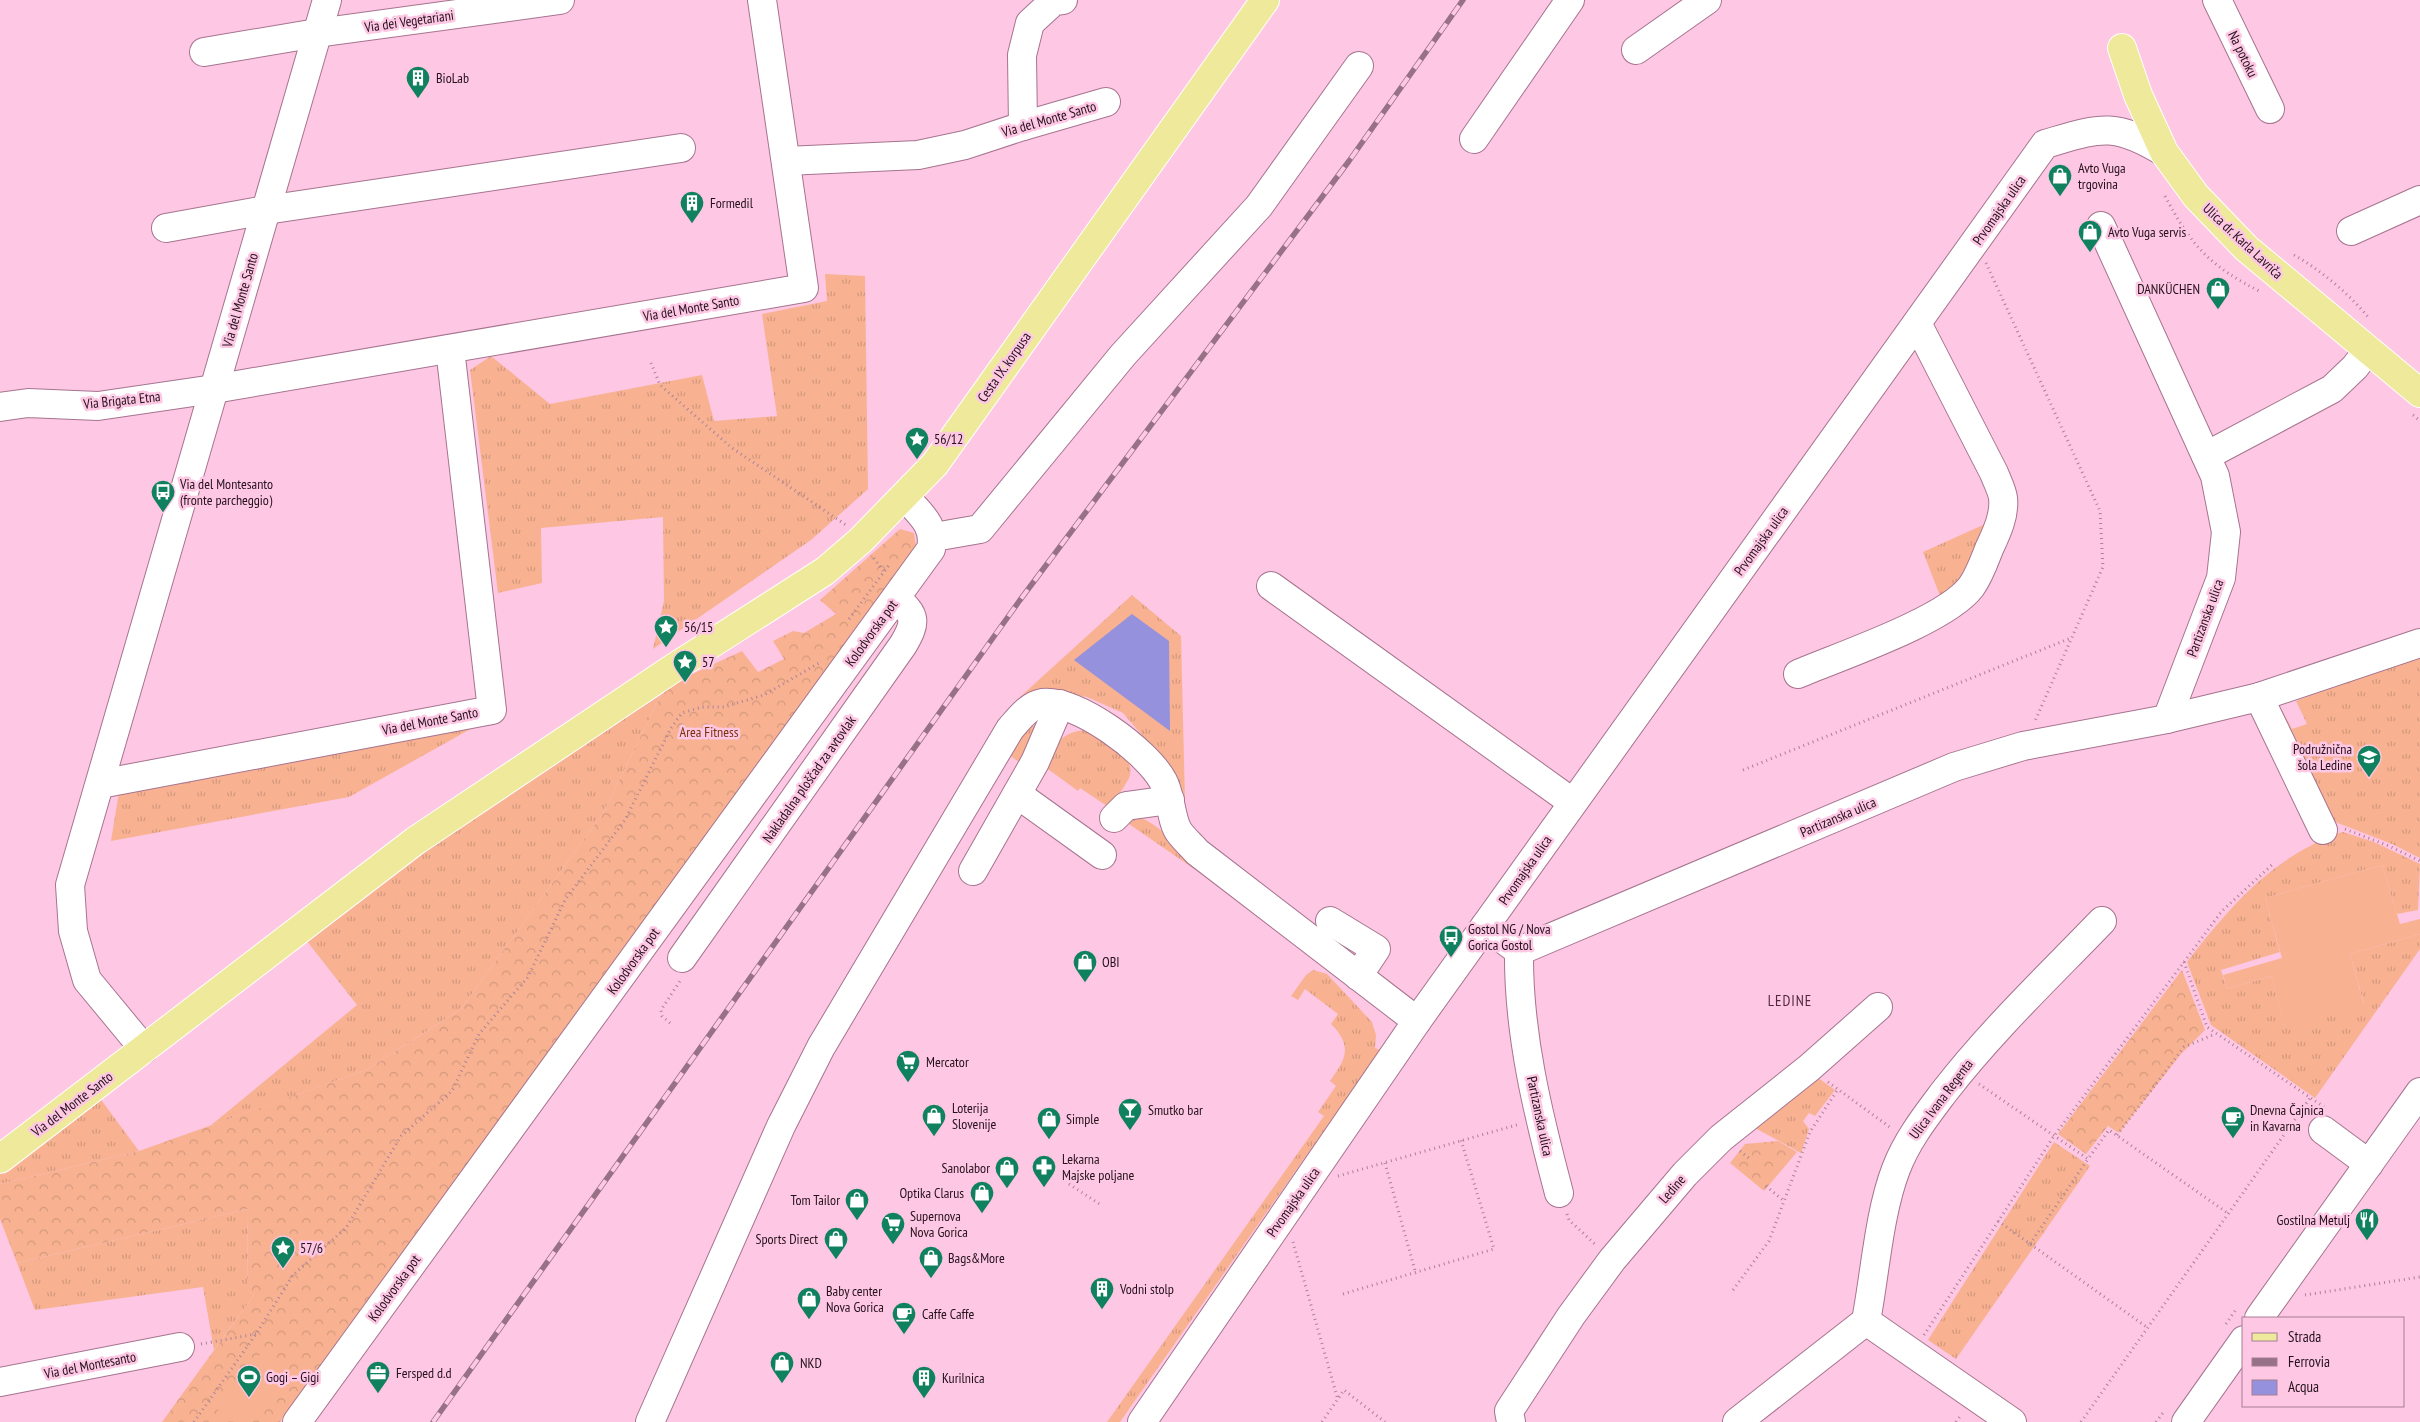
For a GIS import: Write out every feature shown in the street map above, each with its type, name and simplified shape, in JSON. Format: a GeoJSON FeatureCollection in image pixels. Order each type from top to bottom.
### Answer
{"type":"FeatureCollection","features":[{"type":"Feature","properties":{"kind":"main road","name":"Cesta IX. korpusa"},"geometry":{"type":"LineString","coordinates":[[675,667],[825,571],[862,540],[905,497],[934,464],[1265,0]]}},
{"type":"Feature","properties":{"kind":"main road","name":"Ulica dr. Karla Lavriča"},"geometry":{"type":"LineString","coordinates":[[2122,48],[2138,95],[2164,152],[2196,196],[2246,248],[2420,392]]}},
{"type":"Feature","properties":{"kind":"main road","name":"Via del Monte Santo"},"geometry":{"type":"LineString","coordinates":[[0,1159],[415,841],[675,667]]}},
{"type":"Feature","properties":{"kind":"street","name":"Via del Monte Santo"},"geometry":{"type":"LineString","coordinates":[[144,1049],[87,980],[73,931],[70,885],[327,0]]}},
{"type":"Feature","properties":{"kind":"street","name":"Via dei Vegetariani"},"geometry":{"type":"LineString","coordinates":[[317,33],[560,0]]}},
{"type":"Feature","properties":{"kind":"street","name":"Via del Monte Santo"},"geometry":{"type":"LineString","coordinates":[[214,389],[804,288],[762,0]]}},
{"type":"Feature","properties":{"kind":"street"},"geometry":{"type":"LineString","coordinates":[[1023,126],[1022,54],[1030,23],[1054,1],[1063,0]]}},
{"type":"Feature","properties":{"kind":"street"},"geometry":{"type":"LineString","coordinates":[[1474,139],[1570,0]]}},
{"type":"Feature","properties":{"kind":"street"},"geometry":{"type":"LineString","coordinates":[[1636,50],[1707,0]]}},
{"type":"Feature","properties":{"kind":"street","name":"Na potoku"},"geometry":{"type":"LineString","coordinates":[[2217,0],[2270,109]]}},
{"type":"Feature","properties":{"kind":"street"},"geometry":{"type":"LineString","coordinates":[[204,52],[317,33]]}},
{"type":"Feature","properties":{"kind":"street"},"geometry":{"type":"LineString","coordinates":[[905,497],[929,525],[934,538],[980,529],[1123,355],[1259,206],[1359,66]]}},
{"type":"Feature","properties":{"kind":"street","name":"Via del Monte Santo"},"geometry":{"type":"LineString","coordinates":[[786,161],[918,155],[965,145],[1106,102]]}},
{"type":"Feature","properties":{"kind":"street","name":"Prvomajska ulica"},"geometry":{"type":"LineString","coordinates":[[1142,1422],[1417,1021],[1572,802],[1918,325],[2045,144],[2089,131],[2112,130],[2128,133],[2164,152]]}},
{"type":"Feature","properties":{"kind":"street"},"geometry":{"type":"LineString","coordinates":[[166,228],[266,210],[681,148]]}},
{"type":"Feature","properties":{"kind":"street"},"geometry":{"type":"LineString","coordinates":[[2351,231],[2420,200]]}},
{"type":"Feature","properties":{"kind":"street","name":"Partizanska ulica"},"geometry":{"type":"LineString","coordinates":[[2101,226],[2215,476],[2226,532],[2221,578],[2167,719]]}},
{"type":"Feature","properties":{"kind":"street"},"geometry":{"type":"LineString","coordinates":[[1798,674],[1902,630],[1952,606],[1970,588],[1977,576],[2002,517],[2003,498],[1994,473],[1918,325]]}},
{"type":"Feature","properties":{"kind":"street","name":"Via del Monte Santo"},"geometry":{"type":"LineString","coordinates":[[100,784],[492,710],[450,349]]}},
{"type":"Feature","properties":{"kind":"street"},"geometry":{"type":"LineString","coordinates":[[2206,456],[2332,389],[2355,367],[2368,350]]}},
{"type":"Feature","properties":{"kind":"street","name":"Via Brigata Etna"},"geometry":{"type":"LineString","coordinates":[[0,406],[28,403],[98,406],[214,389]]}},
{"type":"Feature","properties":{"kind":"street","name":"Kolodvorska pot"},"geometry":{"type":"LineString","coordinates":[[297,1422],[896,599],[931,549],[934,538]]}},
{"type":"Feature","properties":{"kind":"street"},"geometry":{"type":"LineString","coordinates":[[1271,586],[1572,802]]}},
{"type":"Feature","properties":{"kind":"street","name":"Nakladalna ploščad za avtovlak"},"geometry":{"type":"LineString","coordinates":[[682,958],[903,645],[911,631],[913,617],[905,606],[896,599]]}},
{"type":"Feature","properties":{"kind":"street","name":"Partizanska ulica"},"geometry":{"type":"LineString","coordinates":[[1559,1193],[1539,1118],[1519,991],[1519,951],[1954,767],[2023,746],[2167,719],[2259,697],[2420,643]]}},
{"type":"Feature","properties":{"kind":"street"},"geometry":{"type":"LineString","coordinates":[[2259,697],[2323,830]]}},
{"type":"Feature","properties":{"kind":"street"},"geometry":{"type":"LineString","coordinates":[[650,1422],[781,1126],[821,1047],[1010,729],[1022,714],[1040,703],[1060,704],[1082,713],[1126,742],[1150,764],[1164,782],[1178,831],[1197,852],[1417,1021]]}},
{"type":"Feature","properties":{"kind":"street"},"geometry":{"type":"LineString","coordinates":[[973,871],[1035,762],[1060,704]]}},
{"type":"Feature","properties":{"kind":"street"},"geometry":{"type":"LineString","coordinates":[[1017,794],[1102,854]]}},
{"type":"Feature","properties":{"kind":"street"},"geometry":{"type":"LineString","coordinates":[[1114,818],[1126,806],[1170,800]]}},
{"type":"Feature","properties":{"kind":"street"},"geometry":{"type":"LineString","coordinates":[[1330,920],[1376,949],[1358,976]]}},
{"type":"Feature","properties":{"kind":"street","name":"Ulica Ivana Regenta"},"geometry":{"type":"LineString","coordinates":[[1866,1321],[1888,1196],[1895,1170],[1921,1122],[1980,1047],[2102,921]]}},
{"type":"Feature","properties":{"kind":"street"},"geometry":{"type":"LineString","coordinates":[[1485,926],[1519,951]]}},
{"type":"Feature","properties":{"kind":"street","name":"Ledine"},"geometry":{"type":"LineString","coordinates":[[1503,1418],[1570,1316],[1612,1260],[1685,1174],[1721,1138],[1809,1068],[1878,1007]]}},
{"type":"Feature","properties":{"kind":"street"},"geometry":{"type":"LineString","coordinates":[[2261,1317],[2420,1092]]}},
{"type":"Feature","properties":{"kind":"street"},"geometry":{"type":"LineString","coordinates":[[2324,1120],[2369,1164]]}},
{"type":"Feature","properties":{"kind":"street"},"geometry":{"type":"LineString","coordinates":[[1737,1422],[1866,1321],[2012,1422]]}},
{"type":"Feature","properties":{"kind":"street"},"geometry":{"type":"LineString","coordinates":[[2186,1422],[2242,1343]]}},
{"type":"Feature","properties":{"kind":"street","name":"Via del Montesanto"},"geometry":{"type":"LineString","coordinates":[[0,1382],[180,1347]]}},
{"type":"Feature","properties":{"kind":"path"},"geometry":{"type":"LineString","coordinates":[[1977,242],[2100,511],[2102,567],[2023,746]]}},
{"type":"Feature","properties":{"kind":"path"},"geometry":{"type":"LineString","coordinates":[[2286,251],[2330,280],[2354,300],[2370,320]]}},
{"type":"Feature","properties":{"kind":"path"},"geometry":{"type":"LineString","coordinates":[[651,363],[660,385],[732,448],[849,528]]}},
{"type":"Feature","properties":{"kind":"path"},"geometry":{"type":"LineString","coordinates":[[847,622],[883,571],[896,558]]}},
{"type":"Feature","properties":{"kind":"path"},"geometry":{"type":"LineString","coordinates":[[1743,770],[2071,638]]}},
{"type":"Feature","properties":{"kind":"path"},"geometry":{"type":"LineString","coordinates":[[194,1422],[256,1334],[293,1275],[346,1228],[401,1136],[452,1091],[479,1034],[528,977],[565,900],[625,820],[671,728],[682,713],[702,707],[724,707],[764,695],[820,662]]}},
{"type":"Feature","properties":{"kind":"path"},"geometry":{"type":"LineString","coordinates":[[2323,830],[2337,827],[2389,846],[2420,861]]}},
{"type":"Feature","properties":{"kind":"path"},"geometry":{"type":"LineString","coordinates":[[1912,1353],[2054,1136],[2222,911],[2274,862]]}},
{"type":"Feature","properties":{"kind":"path"},"geometry":{"type":"LineString","coordinates":[[670,1023],[661,1012],[681,980],[682,958]]}},
{"type":"Feature","properties":{"kind":"path"},"geometry":{"type":"LineString","coordinates":[[2184,962],[2208,1027],[2310,1098],[2324,1120]]}},
{"type":"Feature","properties":{"kind":"path"},"geometry":{"type":"LineString","coordinates":[[2116,1135],[2184,1047],[2216,1034]]}},
{"type":"Feature","properties":{"kind":"path"},"geometry":{"type":"LineString","coordinates":[[1809,1068],[1910,1141]]}},
{"type":"Feature","properties":{"kind":"path"},"geometry":{"type":"LineString","coordinates":[[1960,1071],[2088,1159]]}},
{"type":"Feature","properties":{"kind":"path"},"geometry":{"type":"LineString","coordinates":[[1733,1290],[1769,1241],[1810,1132],[1838,1090]]}},
{"type":"Feature","properties":{"kind":"path"},"geometry":{"type":"LineString","coordinates":[[2081,1422],[2310,1098]]}},
{"type":"Feature","properties":{"kind":"path"},"geometry":{"type":"LineString","coordinates":[[1304,1186],[1539,1118]]}},
{"type":"Feature","properties":{"kind":"path"},"geometry":{"type":"LineString","coordinates":[[2030,1244],[2109,1130],[2229,1214]]}},
{"type":"Feature","properties":{"kind":"path"},"geometry":{"type":"LineString","coordinates":[[1343,1294],[1416,1274],[1494,1249],[1461,1140]]}},
{"type":"Feature","properties":{"kind":"path"},"geometry":{"type":"LineString","coordinates":[[1384,1163],[1416,1274]]}},
{"type":"Feature","properties":{"kind":"path"},"geometry":{"type":"LineString","coordinates":[[1069,1184],[1101,1204]]}},
{"type":"Feature","properties":{"kind":"path"},"geometry":{"type":"LineString","coordinates":[[1766,1186],[1784,1201]]}},
{"type":"Feature","properties":{"kind":"path"},"geometry":{"type":"LineString","coordinates":[[1559,1193],[1570,1220],[1612,1260]]}},
{"type":"Feature","properties":{"kind":"path"},"geometry":{"type":"LineString","coordinates":[[1998,1221],[2148,1328]]}},
{"type":"Feature","properties":{"kind":"path"},"geometry":{"type":"LineString","coordinates":[[1290,1235],[1296,1247],[1338,1400]]}},
{"type":"Feature","properties":{"kind":"path"},"geometry":{"type":"LineString","coordinates":[[2305,1295],[2420,1277]]}},
{"type":"Feature","properties":{"kind":"path"},"geometry":{"type":"LineString","coordinates":[[180,1347],[256,1334]]}},
{"type":"Feature","properties":{"kind":"path"},"geometry":{"type":"LineString","coordinates":[[1322,1422],[1344,1390],[1385,1422]]}},
{"type":"Feature","properties":{"kind":"green space"},"geometry":{"type":"Polygon","coordinates":[[[825,274],[865,276],[868,489],[811,540],[653,649],[664,601],[663,517],[541,528],[542,583],[498,593],[470,370],[491,356],[550,404],[702,375],[714,421],[777,416],[762,314],[827,301],[825,274]]]}},
{"type":"Feature","properties":{"kind":"green space"},"geometry":{"type":"Polygon","coordinates":[[[1994,520],[1978,560],[1942,601],[1923,552],[1994,520]]]}},
{"type":"Feature","properties":{"kind":"green space","name":"Area Fitness"},"geometry":{"type":"Polygon","coordinates":[[[900,529],[914,533],[916,547],[280,1422],[162,1422],[254,1295],[247,1290],[248,1209],[17,1263],[0,1219],[0,1184],[139,1151],[366,1070],[461,1009],[603,813],[661,695],[675,682],[742,651],[758,672],[784,659],[773,641],[793,631],[804,633],[836,614],[820,600],[900,529]]]}},
{"type":"Feature","properties":{"kind":"green space"},"geometry":{"type":"Polygon","coordinates":[[[1132,595],[1181,636],[1185,801],[1159,755],[1123,713],[1087,697],[1046,691],[1020,697],[1132,595]]]}},
{"type":"Feature","properties":{"kind":"green space","name":"Podružnična šola Ledine"},"geometry":{"type":"Polygon","coordinates":[[[2420,652],[2420,858],[2392,844],[2330,820],[2276,713],[2282,710],[2292,729],[2307,724],[2296,701],[2420,652]]]}},
{"type":"Feature","properties":{"kind":"green space"},"geometry":{"type":"Polygon","coordinates":[[[661,695],[603,813],[461,1009],[366,1070],[210,1126],[357,1005],[306,940],[485,806],[661,695]]]}},
{"type":"Feature","properties":{"kind":"green space"},"geometry":{"type":"Polygon","coordinates":[[[483,722],[349,797],[111,841],[119,792],[483,722]]]}},
{"type":"Feature","properties":{"kind":"green space"},"geometry":{"type":"Polygon","coordinates":[[[1029,725],[1035,726],[1037,731],[1019,762],[1004,752],[1029,725]]]}},
{"type":"Feature","properties":{"kind":"green space"},"geometry":{"type":"Polygon","coordinates":[[[1090,730],[1118,749],[1129,763],[1129,778],[1110,808],[1080,788],[1078,791],[1045,767],[1061,740],[1072,733],[1090,730]]]}},
{"type":"Feature","properties":{"kind":"green space"},"geometry":{"type":"Polygon","coordinates":[[[1134,817],[1142,818],[1162,831],[1208,874],[1206,877],[1126,822],[1134,817]]]}},
{"type":"Feature","properties":{"kind":"green space"},"geometry":{"type":"Polygon","coordinates":[[[2343,832],[2374,842],[2420,864],[2418,910],[2397,914],[2382,865],[2265,898],[2280,952],[2221,970],[2227,989],[2271,976],[2285,1026],[2364,1004],[2350,954],[2420,934],[2420,949],[2315,1098],[2211,1025],[2187,962],[2228,912],[2275,868],[2327,837],[2343,832]]]}},
{"type":"Feature","properties":{"kind":"green space"},"geometry":{"type":"Polygon","coordinates":[[[2382,865],[2400,924],[2420,919],[2420,934],[2350,954],[2364,1005],[2285,1027],[2271,976],[2227,989],[2223,975],[2282,958],[2265,898],[2382,865]]]}},
{"type":"Feature","properties":{"kind":"green space"},"geometry":{"type":"Polygon","coordinates":[[[1313,970],[1327,974],[1372,1022],[1376,1035],[1375,1048],[1380,1050],[1120,1422],[1107,1422],[1324,1116],[1318,1112],[1336,1086],[1330,1081],[1343,1059],[1345,1046],[1338,1032],[1331,1024],[1338,1014],[1305,989],[1298,1000],[1291,996],[1306,975],[1313,970]]]}},
{"type":"Feature","properties":{"kind":"green space"},"geometry":{"type":"Polygon","coordinates":[[[2182,970],[2205,1030],[2181,1054],[2119,1133],[2108,1126],[2086,1154],[2058,1134],[2182,970]]]}},
{"type":"Feature","properties":{"kind":"green space"},"geometry":{"type":"Polygon","coordinates":[[[1814,1075],[1835,1090],[1815,1116],[1809,1113],[1803,1121],[1809,1129],[1801,1153],[1755,1128],[1814,1075]]]}},
{"type":"Feature","properties":{"kind":"green space"},"geometry":{"type":"Polygon","coordinates":[[[99,1097],[139,1151],[0,1184],[0,1165],[99,1097]]]}},
{"type":"Feature","properties":{"kind":"green space"},"geometry":{"type":"Polygon","coordinates":[[[1778,1141],[1797,1152],[1764,1191],[1730,1163],[1745,1144],[1778,1141]]]}},
{"type":"Feature","properties":{"kind":"green space"},"geometry":{"type":"Polygon","coordinates":[[[2054,1142],[2090,1166],[1956,1359],[1928,1340],[2054,1142]]]}},
{"type":"Feature","properties":{"kind":"green space"},"geometry":{"type":"Polygon","coordinates":[[[248,1209],[247,1290],[254,1295],[214,1350],[203,1287],[35,1310],[17,1263],[248,1209]]]}},
{"type":"Feature","properties":{"kind":"green space","name":"Gogi – Gigi"},"geometry":{"type":"Polygon","coordinates":[[[260,1354],[287,1374],[251,1422],[210,1421],[260,1354]]]}},
{"type":"Feature","properties":{"kind":"water"},"geometry":{"type":"Polygon","coordinates":[[[1132,614],[1169,641],[1170,731],[1074,660],[1132,614]]]}},
{"type":"Feature","properties":{"kind":"railway"},"geometry":{"type":"LineString","coordinates":[[433,1422],[1020,600],[1349,161],[1463,0]]}},
{"type":"Feature","properties":{"kind":"place","name":"BioLab"},"geometry":{"type":"Point","coordinates":[418,99]}},
{"type":"Feature","properties":{"kind":"place","name":"Avto Vuga trgovina"},"geometry":{"type":"Point","coordinates":[2060,197]}},
{"type":"Feature","properties":{"kind":"place","name":"Formedil"},"geometry":{"type":"Point","coordinates":[692,224]}},
{"type":"Feature","properties":{"kind":"place","name":"Avto Vuga servis"},"geometry":{"type":"Point","coordinates":[2090,253]}},
{"type":"Feature","properties":{"kind":"place","name":"DANKÜCHEN"},"geometry":{"type":"Point","coordinates":[2218,310]}},
{"type":"Feature","properties":{"kind":"place","name":"56/12"},"geometry":{"type":"Point","coordinates":[917,460]}},
{"type":"Feature","properties":{"kind":"place","name":"Via del Montesanto (fronte parcheggio)"},"geometry":{"type":"Point","coordinates":[163,513]}},
{"type":"Feature","properties":{"kind":"place","name":"56/15"},"geometry":{"type":"Point","coordinates":[666,648]}},
{"type":"Feature","properties":{"kind":"place","name":"57"},"geometry":{"type":"Point","coordinates":[685,683]}},
{"type":"Feature","properties":{"kind":"place","name":"Podružnična šola Ledine"},"geometry":{"type":"Point","coordinates":[2369,778]}},
{"type":"Feature","properties":{"kind":"place","name":"Gostol NG / Nova Gorica Gostol"},"geometry":{"type":"Point","coordinates":[1451,958]}},
{"type":"Feature","properties":{"kind":"place","name":"OBI"},"geometry":{"type":"Point","coordinates":[1085,983]}},
{"type":"Feature","properties":{"kind":"place","name":"Mercator"},"geometry":{"type":"Point","coordinates":[908,1083]}},
{"type":"Feature","properties":{"kind":"place","name":"Smutko bar"},"geometry":{"type":"Point","coordinates":[1130,1131]}},
{"type":"Feature","properties":{"kind":"place","name":"Loterija Slovenije"},"geometry":{"type":"Point","coordinates":[934,1137]}},
{"type":"Feature","properties":{"kind":"place","name":"Dnevna Čajnica in Kavarna"},"geometry":{"type":"Point","coordinates":[2233,1139]}},
{"type":"Feature","properties":{"kind":"place","name":"Simple"},"geometry":{"type":"Point","coordinates":[1049,1140]}},
{"type":"Feature","properties":{"kind":"place","name":"Lekarna Majske poljane"},"geometry":{"type":"Point","coordinates":[1044,1188]}},
{"type":"Feature","properties":{"kind":"place","name":"Sanolabor"},"geometry":{"type":"Point","coordinates":[1007,1189]}},
{"type":"Feature","properties":{"kind":"place","name":"Optika Clarus"},"geometry":{"type":"Point","coordinates":[982,1214]}},
{"type":"Feature","properties":{"kind":"place","name":"Tom Tailor"},"geometry":{"type":"Point","coordinates":[857,1221]}},
{"type":"Feature","properties":{"kind":"place","name":"Gostilna Metulj"},"geometry":{"type":"Point","coordinates":[2367,1241]}},
{"type":"Feature","properties":{"kind":"place","name":"Supernova Nova Gorica"},"geometry":{"type":"Point","coordinates":[893,1245]}},
{"type":"Feature","properties":{"kind":"place","name":"Sports Direct"},"geometry":{"type":"Point","coordinates":[836,1260]}},
{"type":"Feature","properties":{"kind":"place","name":"57/6"},"geometry":{"type":"Point","coordinates":[283,1269]}},
{"type":"Feature","properties":{"kind":"place","name":"Bags&More"},"geometry":{"type":"Point","coordinates":[931,1279]}},
{"type":"Feature","properties":{"kind":"place","name":"Vodni stolp"},"geometry":{"type":"Point","coordinates":[1102,1310]}},
{"type":"Feature","properties":{"kind":"place","name":"Baby center Nova Gorica"},"geometry":{"type":"Point","coordinates":[809,1320]}},
{"type":"Feature","properties":{"kind":"place","name":"Caffe Caffe"},"geometry":{"type":"Point","coordinates":[904,1335]}},
{"type":"Feature","properties":{"kind":"place","name":"NKD"},"geometry":{"type":"Point","coordinates":[782,1384]}},
{"type":"Feature","properties":{"kind":"place","name":"Fersped d.d"},"geometry":{"type":"Point","coordinates":[378,1394]}},
{"type":"Feature","properties":{"kind":"place","name":"Gogi – Gigi"},"geometry":{"type":"Point","coordinates":[249,1398]}},
{"type":"Feature","properties":{"kind":"place","name":"Kurilnica"},"geometry":{"type":"Point","coordinates":[924,1399]}},
{"type":"Feature","properties":{"kind":"district","name":"LEDINE"},"geometry":{"type":"Point","coordinates":[1790,1001]}}]}
